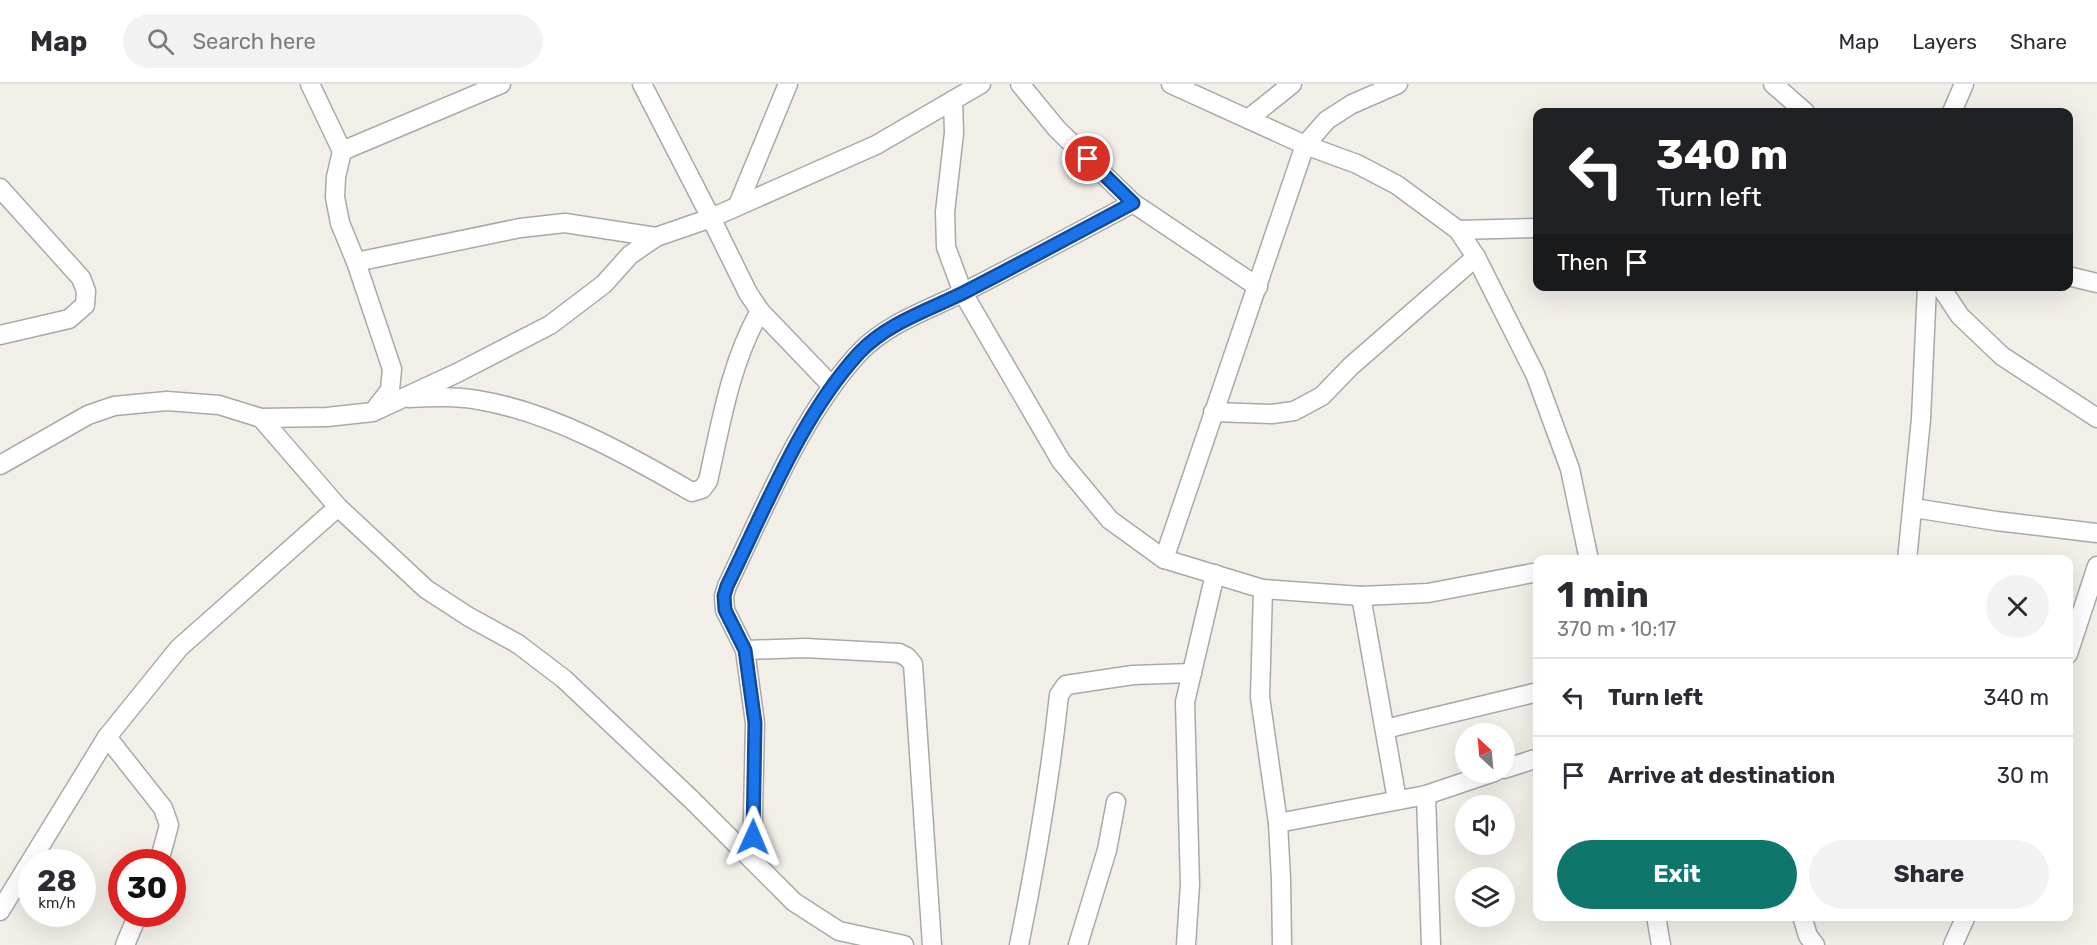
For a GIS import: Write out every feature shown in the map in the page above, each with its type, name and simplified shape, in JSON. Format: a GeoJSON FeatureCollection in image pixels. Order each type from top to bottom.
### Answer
{"type":"FeatureCollection","features":[{"type":"Feature","properties":{"kind":"street"},"geometry":{"type":"LineString","coordinates":[[310,84],[342,151],[336,177],[335,197],[340,223],[356,262],[392,369],[390,390],[373,412]]}},
{"type":"Feature","properties":{"kind":"street"},"geometry":{"type":"LineString","coordinates":[[342,151],[501,84]]}},
{"type":"Feature","properties":{"kind":"street"},"geometry":{"type":"LineString","coordinates":[[642,84],[748,293],[760,311],[832,386]]}},
{"type":"Feature","properties":{"kind":"street"},"geometry":{"type":"LineString","coordinates":[[738,205],[788,84]]}},
{"type":"Feature","properties":{"kind":"street"},"geometry":{"type":"LineString","coordinates":[[0,465],[88,415],[114,406],[167,401],[219,405],[261,418],[327,417],[373,412],[457,373],[550,325],[604,284],[630,255],[656,237],[711,218],[876,145],[981,84]]}},
{"type":"Feature","properties":{"kind":"street"},"geometry":{"type":"LineString","coordinates":[[1020,84],[1058,129],[1133,203],[1258,287]]}},
{"type":"Feature","properties":{"kind":"street"},"geometry":{"type":"LineString","coordinates":[[1171,84],[1305,145],[1357,164],[1396,184],[1458,230],[1476,257],[1535,374],[1570,469],[1588,555]]}},
{"type":"Feature","properties":{"kind":"street"},"geometry":{"type":"LineString","coordinates":[[1248,119],[1292,84]]}},
{"type":"Feature","properties":{"kind":"street"},"geometry":{"type":"LineString","coordinates":[[1164,559],[1305,145],[1327,120],[1352,104],[1398,84]]}},
{"type":"Feature","properties":{"kind":"street"},"geometry":{"type":"LineString","coordinates":[[1773,84],[1800,108]]}},
{"type":"Feature","properties":{"kind":"street"},"geometry":{"type":"LineString","coordinates":[[1954,108],[1964,84]]}},
{"type":"Feature","properties":{"kind":"street"},"geometry":{"type":"LineString","coordinates":[[953,100],[954,133],[945,212],[946,247],[963,293],[1061,461],[1110,520],[1164,559],[1263,589],[1361,596],[1428,593],[1533,573]]}},
{"type":"Feature","properties":{"kind":"street"},"geometry":{"type":"LineString","coordinates":[[0,188],[81,278],[86,291],[85,305],[69,319],[0,335]]}},
{"type":"Feature","properties":{"kind":"street"},"geometry":{"type":"LineString","coordinates":[[752,860],[755,723],[745,650],[725,610],[724,596],[792,453],[832,386],[860,352],[889,328],[963,293],[1133,203]]}},
{"type":"Feature","properties":{"kind":"street"},"geometry":{"type":"LineString","coordinates":[[356,262],[520,228],[565,223],[656,237]]}},
{"type":"Feature","properties":{"kind":"street"},"geometry":{"type":"LineString","coordinates":[[1458,230],[1533,228]]}},
{"type":"Feature","properties":{"kind":"street"},"geometry":{"type":"LineString","coordinates":[[1213,412],[1272,414],[1294,411],[1322,396],[1351,366],[1476,257]]}},
{"type":"Feature","properties":{"kind":"street"},"geometry":{"type":"LineString","coordinates":[[2073,277],[2097,283]]}},
{"type":"Feature","properties":{"kind":"street"},"geometry":{"type":"LineString","coordinates":[[1908,555],[1921,419],[1927,291]]}},
{"type":"Feature","properties":{"kind":"street"},"geometry":{"type":"LineString","coordinates":[[1943,291],[1960,316],[2002,356],[2097,418]]}},
{"type":"Feature","properties":{"kind":"street"},"geometry":{"type":"LineString","coordinates":[[402,398],[444,397],[478,400],[519,410],[577,431],[640,461],[692,492],[702,489],[708,481],[729,383],[749,331],[760,311]]}},
{"type":"Feature","properties":{"kind":"street"},"geometry":{"type":"LineString","coordinates":[[261,418],[338,507],[426,589],[469,617],[518,644],[564,679],[692,800],[794,902],[839,931],[904,945]]}},
{"type":"Feature","properties":{"kind":"street"},"geometry":{"type":"LineString","coordinates":[[0,911],[107,737],[179,648],[338,507]]}},
{"type":"Feature","properties":{"kind":"street"},"geometry":{"type":"LineString","coordinates":[[1914,508],[2097,533]]}},
{"type":"Feature","properties":{"kind":"street"},"geometry":{"type":"LineString","coordinates":[[2073,636],[2097,566]]}},
{"type":"Feature","properties":{"kind":"street"},"geometry":{"type":"LineString","coordinates":[[1186,945],[1190,884],[1185,702],[1215,574]]}},
{"type":"Feature","properties":{"kind":"street"},"geometry":{"type":"LineString","coordinates":[[1263,589],[1260,697],[1278,823],[1282,945]]}},
{"type":"Feature","properties":{"kind":"street"},"geometry":{"type":"LineString","coordinates":[[1361,596],[1397,800]]}},
{"type":"Feature","properties":{"kind":"street"},"geometry":{"type":"LineString","coordinates":[[745,650],[805,648],[899,653],[913,664],[932,945]]}},
{"type":"Feature","properties":{"kind":"street"},"geometry":{"type":"LineString","coordinates":[[1019,945],[1037,857],[1061,689],[1066,685],[1133,675],[1192,673]]}},
{"type":"Feature","properties":{"kind":"street"},"geometry":{"type":"LineString","coordinates":[[1385,729],[1533,693]]}},
{"type":"Feature","properties":{"kind":"street"},"geometry":{"type":"LineString","coordinates":[[107,737],[164,808],[169,825],[163,849]]}},
{"type":"Feature","properties":{"kind":"street"},"geometry":{"type":"LineString","coordinates":[[1515,765],[1533,760]]}},
{"type":"Feature","properties":{"kind":"street"},"geometry":{"type":"LineString","coordinates":[[1278,823],[1426,795],[1461,783]]}},
{"type":"Feature","properties":{"kind":"street"},"geometry":{"type":"LineString","coordinates":[[1426,795],[1431,945]]}},
{"type":"Feature","properties":{"kind":"street"},"geometry":{"type":"LineString","coordinates":[[1078,945],[1107,849],[1116,802]]}},
{"type":"Feature","properties":{"kind":"street"},"geometry":{"type":"LineString","coordinates":[[1657,921],[1661,945]]}},
{"type":"Feature","properties":{"kind":"street"},"geometry":{"type":"LineString","coordinates":[[1804,921],[1808,936],[1815,945]]}},
{"type":"Feature","properties":{"kind":"street"},"geometry":{"type":"LineString","coordinates":[[1953,945],[1964,921]]}},
{"type":"Feature","properties":{"kind":"street"},"geometry":{"type":"LineString","coordinates":[[126,945],[133,927]]}},
{"type":"Feature","properties":{"kind":"route"},"geometry":{"type":"LineString","coordinates":[[753,837],[755,723],[745,650],[725,610],[724,596],[792,453],[832,386],[860,352],[889,328],[963,293],[1133,203],[1088,159]]}}]}
